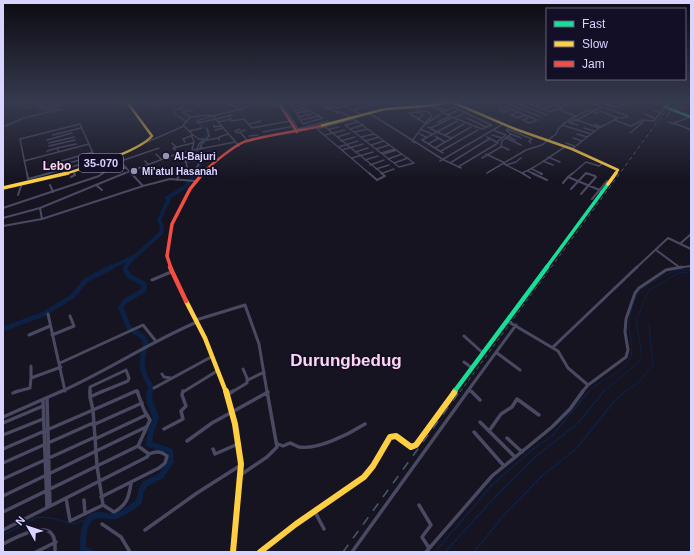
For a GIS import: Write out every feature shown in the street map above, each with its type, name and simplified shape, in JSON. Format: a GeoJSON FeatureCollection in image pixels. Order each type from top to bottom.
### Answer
{"type":"FeatureCollection","features":[{"type":"Feature","properties":{"kind":"street"},"geometry":{"type":"LineString","coordinates":[[53,135],[81,128],[97,162],[58,170],[28,179],[20,138],[63,128]]}},
{"type":"Feature","properties":{"kind":"street"},"geometry":{"type":"LineString","coordinates":[[146,128],[152,136],[147,142]]}},
{"type":"Feature","properties":{"kind":"street"},"geometry":{"type":"LineString","coordinates":[[147,142],[180,128]]}},
{"type":"Feature","properties":{"kind":"street"},"geometry":{"type":"LineString","coordinates":[[186,128],[192,136],[192,150]]}},
{"type":"Feature","properties":{"kind":"street"},"geometry":{"type":"LineString","coordinates":[[189,130],[202,128]]}},
{"type":"Feature","properties":{"kind":"street"},"geometry":{"type":"LineString","coordinates":[[207,128],[209,132],[207,140]]}},
{"type":"Feature","properties":{"kind":"street"},"geometry":{"type":"LineString","coordinates":[[223,128],[238,146]]}},
{"type":"Feature","properties":{"kind":"street"},"geometry":{"type":"LineString","coordinates":[[263,132],[284,128]]}},
{"type":"Feature","properties":{"kind":"street"},"geometry":{"type":"LineString","coordinates":[[234,552],[234,525],[241,474],[239,444],[232,411],[212,357],[197,321],[171,272],[167,256],[172,224],[194,181],[208,167],[248,138],[310,128]]}},
{"type":"Feature","properties":{"kind":"street"},"geometry":{"type":"LineString","coordinates":[[317,128],[377,180],[385,176]]}},
{"type":"Feature","properties":{"kind":"street"},"geometry":{"type":"LineString","coordinates":[[326,128],[333,133]]}},
{"type":"Feature","properties":{"kind":"street"},"geometry":{"type":"LineString","coordinates":[[329,129],[334,128]]}},
{"type":"Feature","properties":{"kind":"street"},"geometry":{"type":"LineString","coordinates":[[354,128],[350,129],[354,133],[393,163],[400,167],[414,163],[368,129],[354,133]]}},
{"type":"Feature","properties":{"kind":"street"},"geometry":{"type":"LineString","coordinates":[[389,128],[417,143],[441,160],[461,168]]}},
{"type":"Feature","properties":{"kind":"street"},"geometry":{"type":"LineString","coordinates":[[417,143],[444,128]]}},
{"type":"Feature","properties":{"kind":"street"},"geometry":{"type":"LineString","coordinates":[[444,135],[457,128]]}},
{"type":"Feature","properties":{"kind":"street"},"geometry":{"type":"LineString","coordinates":[[434,148],[469,128]]}},
{"type":"Feature","properties":{"kind":"street"},"geometry":{"type":"LineString","coordinates":[[441,160],[496,128]]}},
{"type":"Feature","properties":{"kind":"street"},"geometry":{"type":"LineString","coordinates":[[505,164],[516,162],[529,149],[550,141],[559,128]]}},
{"type":"Feature","properties":{"kind":"street"},"geometry":{"type":"LineString","coordinates":[[570,128],[591,134]]}},
{"type":"Feature","properties":{"kind":"street"},"geometry":{"type":"LineString","coordinates":[[584,128],[594,132]]}},
{"type":"Feature","properties":{"kind":"street"},"geometry":{"type":"LineString","coordinates":[[573,148],[600,128]]}},
{"type":"Feature","properties":{"kind":"street"},"geometry":{"type":"LineString","coordinates":[[630,133],[636,128]]}},
{"type":"Feature","properties":{"kind":"street"},"geometry":{"type":"LineString","coordinates":[[240,129],[235,130],[248,138]]}},
{"type":"Feature","properties":{"kind":"street"},"geometry":{"type":"LineString","coordinates":[[329,129],[385,176]]}},
{"type":"Feature","properties":{"kind":"street"},"geometry":{"type":"LineString","coordinates":[[412,141],[420,129],[432,134]]}},
{"type":"Feature","properties":{"kind":"street"},"geometry":{"type":"LineString","coordinates":[[430,129],[452,138]]}},
{"type":"Feature","properties":{"kind":"street"},"geometry":{"type":"LineString","coordinates":[[260,552],[314,511],[364,477],[373,466],[390,437],[396,436],[411,447],[414,446],[618,170],[566,145],[507,129],[501,133]]}},
{"type":"Feature","properties":{"kind":"street"},"geometry":{"type":"LineString","coordinates":[[507,129],[506,131],[521,138]]}},
{"type":"Feature","properties":{"kind":"street"},"geometry":{"type":"LineString","coordinates":[[507,129],[532,139],[529,141],[531,144]]}},
{"type":"Feature","properties":{"kind":"street"},"geometry":{"type":"LineString","coordinates":[[71,130],[78,147]]}},
{"type":"Feature","properties":{"kind":"street"},"geometry":{"type":"LineString","coordinates":[[201,149],[201,145],[207,140],[219,139],[245,130]]}},
{"type":"Feature","properties":{"kind":"street"},"geometry":{"type":"LineString","coordinates":[[325,135],[345,130]]}},
{"type":"Feature","properties":{"kind":"street"},"geometry":{"type":"LineString","coordinates":[[440,151],[478,130]]}},
{"type":"Feature","properties":{"kind":"street"},"geometry":{"type":"LineString","coordinates":[[458,167],[506,135],[492,130]]}},
{"type":"Feature","properties":{"kind":"street"},"geometry":{"type":"LineString","coordinates":[[686,132],[691,130]]}},
{"type":"Feature","properties":{"kind":"street"},"geometry":{"type":"LineString","coordinates":[[259,131],[259,136]]}},
{"type":"Feature","properties":{"kind":"street"},"geometry":{"type":"LineString","coordinates":[[47,140],[72,133]]}},
{"type":"Feature","properties":{"kind":"street"},"geometry":{"type":"LineString","coordinates":[[337,137],[350,133]]}},
{"type":"Feature","properties":{"kind":"street"},"geometry":{"type":"LineString","coordinates":[[360,137],[373,133]]}},
{"type":"Feature","properties":{"kind":"street"},"geometry":{"type":"LineString","coordinates":[[420,134],[426,137]]}},
{"type":"Feature","properties":{"kind":"street"},"geometry":{"type":"LineString","coordinates":[[482,158],[501,146],[502,141],[512,134]]}},
{"type":"Feature","properties":{"kind":"street"},"geometry":{"type":"LineString","coordinates":[[577,134],[587,137]]}},
{"type":"Feature","properties":{"kind":"street"},"geometry":{"type":"LineString","coordinates":[[457,135],[464,138]]}},
{"type":"Feature","properties":{"kind":"street"},"geometry":{"type":"LineString","coordinates":[[492,135],[502,138]]}},
{"type":"Feature","properties":{"kind":"street"},"geometry":{"type":"LineString","coordinates":[[186,142],[183,139],[192,136],[196,136],[198,139],[204,139],[199,144],[197,149]]}},
{"type":"Feature","properties":{"kind":"street"},"geometry":{"type":"LineString","coordinates":[[435,136],[445,142]]}},
{"type":"Feature","properties":{"kind":"street"},"geometry":{"type":"LineString","coordinates":[[49,143],[74,137]]}},
{"type":"Feature","properties":{"kind":"street"},"geometry":{"type":"LineString","coordinates":[[342,140],[355,137]]}},
{"type":"Feature","properties":{"kind":"street"},"geometry":{"type":"LineString","coordinates":[[365,141],[379,137]]}},
{"type":"Feature","properties":{"kind":"street"},"geometry":{"type":"LineString","coordinates":[[507,137],[515,140]]}},
{"type":"Feature","properties":{"kind":"street"},"geometry":{"type":"LineString","coordinates":[[507,137],[521,145]]}},
{"type":"Feature","properties":{"kind":"street"},"geometry":{"type":"LineString","coordinates":[[428,144],[439,138]]}},
{"type":"Feature","properties":{"kind":"street"},"geometry":{"type":"LineString","coordinates":[[487,138],[497,142]]}},
{"type":"Feature","properties":{"kind":"street"},"geometry":{"type":"LineString","coordinates":[[573,138],[582,141]]}},
{"type":"Feature","properties":{"kind":"street"},"geometry":{"type":"LineString","coordinates":[[450,163],[490,139]]}},
{"type":"Feature","properties":{"kind":"street"},"geometry":{"type":"LineString","coordinates":[[49,146],[75,140]]}},
{"type":"Feature","properties":{"kind":"street"},"geometry":{"type":"LineString","coordinates":[[422,140],[443,153]]}},
{"type":"Feature","properties":{"kind":"street"},"geometry":{"type":"LineString","coordinates":[[338,147],[358,141]]}},
{"type":"Feature","properties":{"kind":"street"},"geometry":{"type":"LineString","coordinates":[[370,145],[384,141]]}},
{"type":"Feature","properties":{"kind":"street","name":"35-070"},"geometry":{"type":"LineString","coordinates":[[3,188],[21,186],[74,172],[97,162],[115,157],[147,142]]}},
{"type":"Feature","properties":{"kind":"street"},"geometry":{"type":"LineString","coordinates":[[3,218],[40,208],[180,152],[235,142]]}},
{"type":"Feature","properties":{"kind":"street"},"geometry":{"type":"LineString","coordinates":[[172,143],[176,147]]}},
{"type":"Feature","properties":{"kind":"street"},"geometry":{"type":"LineString","coordinates":[[188,171],[180,152],[172,148],[193,143]]}},
{"type":"Feature","properties":{"kind":"street"},"geometry":{"type":"LineString","coordinates":[[47,151],[76,144]]}},
{"type":"Feature","properties":{"kind":"street"},"geometry":{"type":"LineString","coordinates":[[24,161],[89,144]]}},
{"type":"Feature","properties":{"kind":"street"},"geometry":{"type":"LineString","coordinates":[[342,150],[363,144]]}},
{"type":"Feature","properties":{"kind":"street"},"geometry":{"type":"LineString","coordinates":[[55,145],[59,152]]}},
{"type":"Feature","properties":{"kind":"street"},"geometry":{"type":"LineString","coordinates":[[376,149],[389,145]]}},
{"type":"Feature","properties":{"kind":"street"},"geometry":{"type":"LineString","coordinates":[[466,145],[487,154],[530,178]]}},
{"type":"Feature","properties":{"kind":"street"},"geometry":{"type":"LineString","coordinates":[[522,173],[537,167],[548,157],[566,145]]}},
{"type":"Feature","properties":{"kind":"street"},"geometry":{"type":"LineString","coordinates":[[501,146],[509,150]]}},
{"type":"Feature","properties":{"kind":"street"},"geometry":{"type":"LineString","coordinates":[[3,208],[105,173],[120,161],[159,148]]}},
{"type":"Feature","properties":{"kind":"street"},"geometry":{"type":"LineString","coordinates":[[355,152],[368,148]]}},
{"type":"Feature","properties":{"kind":"street"},"geometry":{"type":"LineString","coordinates":[[381,154],[396,149]]}},
{"type":"Feature","properties":{"kind":"street"},"geometry":{"type":"LineString","coordinates":[[58,170],[57,166],[53,163],[93,152]]}},
{"type":"Feature","properties":{"kind":"street"},"geometry":{"type":"LineString","coordinates":[[165,152],[169,156]]}},
{"type":"Feature","properties":{"kind":"street"},"geometry":{"type":"LineString","coordinates":[[352,158],[373,152]]}},
{"type":"Feature","properties":{"kind":"street"},"geometry":{"type":"LineString","coordinates":[[156,154],[161,159]]}},
{"type":"Feature","properties":{"kind":"street"},"geometry":{"type":"LineString","coordinates":[[388,159],[402,154]]}},
{"type":"Feature","properties":{"kind":"street"},"geometry":{"type":"LineString","coordinates":[[57,166],[94,156]]}},
{"type":"Feature","properties":{"kind":"street"},"geometry":{"type":"LineString","coordinates":[[365,160],[378,156]]}},
{"type":"Feature","properties":{"kind":"street"},"geometry":{"type":"LineString","coordinates":[[115,157],[143,186]]}},
{"type":"Feature","properties":{"kind":"street"},"geometry":{"type":"LineString","coordinates":[[488,173],[501,168],[505,164],[520,157]]}},
{"type":"Feature","properties":{"kind":"street"},"geometry":{"type":"LineString","coordinates":[[548,157],[560,162]]}},
{"type":"Feature","properties":{"kind":"street"},"geometry":{"type":"LineString","coordinates":[[393,163],[408,158]]}},
{"type":"Feature","properties":{"kind":"street"},"geometry":{"type":"LineString","coordinates":[[177,180],[179,174],[195,170],[200,162],[199,160],[185,162]]}},
{"type":"Feature","properties":{"kind":"street"},"geometry":{"type":"LineString","coordinates":[[371,165],[384,160]]}},
{"type":"Feature","properties":{"kind":"street"},"geometry":{"type":"LineString","coordinates":[[145,161],[148,164]]}},
{"type":"Feature","properties":{"kind":"street"},"geometry":{"type":"LineString","coordinates":[[543,161],[553,165]]}},
{"type":"Feature","properties":{"kind":"street"},"geometry":{"type":"LineString","coordinates":[[563,183],[586,162],[599,166],[603,163]]}},
{"type":"Feature","properties":{"kind":"street"},"geometry":{"type":"LineString","coordinates":[[376,169],[388,165]]}},
{"type":"Feature","properties":{"kind":"street"},"geometry":{"type":"LineString","coordinates":[[114,167],[118,170],[126,167]]}},
{"type":"Feature","properties":{"kind":"street"},"geometry":{"type":"LineString","coordinates":[[376,169],[385,176]]}},
{"type":"Feature","properties":{"kind":"street"},"geometry":{"type":"LineString","coordinates":[[531,169],[542,174]]}},
{"type":"Feature","properties":{"kind":"street"},"geometry":{"type":"LineString","coordinates":[[382,174],[394,170]]}},
{"type":"Feature","properties":{"kind":"street"},"geometry":{"type":"LineString","coordinates":[[527,170],[547,180]]}},
{"type":"Feature","properties":{"kind":"street"},"geometry":{"type":"LineString","coordinates":[[71,177],[75,175],[74,172]]}},
{"type":"Feature","properties":{"kind":"street"},"geometry":{"type":"LineString","coordinates":[[105,173],[112,178]]}},
{"type":"Feature","properties":{"kind":"street"},"geometry":{"type":"LineString","coordinates":[[572,189],[586,173],[595,176],[596,177],[581,194]]}},
{"type":"Feature","properties":{"kind":"street"},"geometry":{"type":"LineString","coordinates":[[568,177],[601,191]]}},
{"type":"Feature","properties":{"kind":"street"},"geometry":{"type":"LineString","coordinates":[[3,226],[42,219],[143,186],[167,180],[194,181]]}},
{"type":"Feature","properties":{"kind":"street"},"geometry":{"type":"LineString","coordinates":[[592,199],[601,191],[607,181]]}},
{"type":"Feature","properties":{"kind":"street"},"geometry":{"type":"LineString","coordinates":[[50,185],[53,192]]}},
{"type":"Feature","properties":{"kind":"street"},"geometry":{"type":"LineString","coordinates":[[96,185],[102,190]]}},
{"type":"Feature","properties":{"kind":"street"},"geometry":{"type":"LineString","coordinates":[[18,195],[21,186]]}},
{"type":"Feature","properties":{"kind":"street"},"geometry":{"type":"LineString","coordinates":[[40,208],[42,219]]}},
{"type":"Feature","properties":{"kind":"street"},"geometry":{"type":"LineString","coordinates":[[681,243],[691,234]]}},
{"type":"Feature","properties":{"kind":"street"},"geometry":{"type":"LineString","coordinates":[[553,347],[668,238],[691,249]]}},
{"type":"Feature","properties":{"kind":"street"},"geometry":{"type":"LineString","coordinates":[[656,250],[679,267]]}},
{"type":"Feature","properties":{"kind":"street"},"geometry":{"type":"LineString","coordinates":[[419,506],[431,525],[422,537],[427,550],[492,476],[563,417],[588,385],[626,357],[628,350],[625,332],[626,319],[635,293],[639,288],[663,271],[691,266]]}},
{"type":"Feature","properties":{"kind":"street"},"geometry":{"type":"LineString","coordinates":[[152,280],[171,272]]}},
{"type":"Feature","properties":{"kind":"street"},"geometry":{"type":"LineString","coordinates":[[3,417],[65,391],[156,340],[197,321],[244,305],[246,306],[259,344],[279,444],[267,457],[241,474]]}},
{"type":"Feature","properties":{"kind":"street"},"geometry":{"type":"LineString","coordinates":[[48,314],[52,335],[61,365],[65,391]]}},
{"type":"Feature","properties":{"kind":"street"},"geometry":{"type":"LineString","coordinates":[[52,335],[74,326],[70,316]]}},
{"type":"Feature","properties":{"kind":"street"},"geometry":{"type":"LineString","coordinates":[[507,320],[553,347],[560,353],[568,368],[588,385]]}},
{"type":"Feature","properties":{"kind":"street"},"geometry":{"type":"LineString","coordinates":[[31,378],[61,365],[144,324],[156,340]]}},
{"type":"Feature","properties":{"kind":"street"},"geometry":{"type":"LineString","coordinates":[[352,552],[470,391],[516,325]]}},
{"type":"Feature","properties":{"kind":"street"},"geometry":{"type":"LineString","coordinates":[[29,335],[50,326]]}},
{"type":"Feature","properties":{"kind":"street"},"geometry":{"type":"LineString","coordinates":[[464,336],[471,345],[483,354]]}},
{"type":"Feature","properties":{"kind":"street"},"geometry":{"type":"LineString","coordinates":[[497,353],[520,370]]}},
{"type":"Feature","properties":{"kind":"street"},"geometry":{"type":"LineString","coordinates":[[154,388],[212,357]]}},
{"type":"Feature","properties":{"kind":"street"},"geometry":{"type":"LineString","coordinates":[[464,362],[472,368]]}},
{"type":"Feature","properties":{"kind":"street"},"geometry":{"type":"LineString","coordinates":[[13,393],[30,388],[31,366]]}},
{"type":"Feature","properties":{"kind":"street"},"geometry":{"type":"LineString","coordinates":[[244,369],[248,380]]}},
{"type":"Feature","properties":{"kind":"street"},"geometry":{"type":"LineString","coordinates":[[90,397],[128,381],[129,378],[126,370],[89,388],[90,397],[93,410],[95,450],[103,505],[114,512],[127,504],[130,499],[131,482]]}},
{"type":"Feature","properties":{"kind":"street"},"geometry":{"type":"LineString","coordinates":[[164,429],[183,419],[181,411],[186,406],[182,395],[183,391],[216,371]]}},
{"type":"Feature","properties":{"kind":"street"},"geometry":{"type":"LineString","coordinates":[[226,397],[246,385],[248,380],[264,372]]}},
{"type":"Feature","properties":{"kind":"street"},"geometry":{"type":"LineString","coordinates":[[162,374],[164,378],[171,378]]}},
{"type":"Feature","properties":{"kind":"street"},"geometry":{"type":"LineString","coordinates":[[3,448],[137,391],[146,415],[150,420],[138,446],[3,512]]}},
{"type":"Feature","properties":{"kind":"street"},"geometry":{"type":"LineString","coordinates":[[470,391],[480,400]]}},
{"type":"Feature","properties":{"kind":"street"},"geometry":{"type":"LineString","coordinates":[[187,441],[204,428],[232,411],[268,392]]}},
{"type":"Feature","properties":{"kind":"street"},"geometry":{"type":"LineString","coordinates":[[489,431],[501,414],[512,407],[517,399],[539,415]]}},
{"type":"Feature","properties":{"kind":"street"},"geometry":{"type":"LineString","coordinates":[[45,400],[43,406],[46,431]]}},
{"type":"Feature","properties":{"kind":"street"},"geometry":{"type":"LineString","coordinates":[[45,400],[48,506]]}},
{"type":"Feature","properties":{"kind":"street"},"geometry":{"type":"LineString","coordinates":[[3,463],[142,403]]}},
{"type":"Feature","properties":{"kind":"street"},"geometry":{"type":"LineString","coordinates":[[3,423],[43,406]]}},
{"type":"Feature","properties":{"kind":"street"},"geometry":{"type":"LineString","coordinates":[[3,479],[146,415]]}},
{"type":"Feature","properties":{"kind":"street"},"geometry":{"type":"LineString","coordinates":[[3,435],[44,419]]}},
{"type":"Feature","properties":{"kind":"street"},"geometry":{"type":"LineString","coordinates":[[480,422],[515,457]]}},
{"type":"Feature","properties":{"kind":"street"},"geometry":{"type":"LineString","coordinates":[[279,444],[283,446],[290,443],[299,447],[320,445],[346,435],[365,424]]}},
{"type":"Feature","properties":{"kind":"street"},"geometry":{"type":"LineString","coordinates":[[3,496],[95,450],[147,427]]}},
{"type":"Feature","properties":{"kind":"street"},"geometry":{"type":"LineString","coordinates":[[474,432],[504,466]]}},
{"type":"Feature","properties":{"kind":"street"},"geometry":{"type":"LineString","coordinates":[[507,438],[522,452]]}},
{"type":"Feature","properties":{"kind":"street"},"geometry":{"type":"LineString","coordinates":[[213,450],[214,454],[216,454],[239,444]]}},
{"type":"Feature","properties":{"kind":"street"},"geometry":{"type":"LineString","coordinates":[[138,446],[149,454]]}},
{"type":"Feature","properties":{"kind":"street"},"geometry":{"type":"LineString","coordinates":[[3,530],[145,458],[149,454],[162,452],[167,456],[162,466],[101,497]]}},
{"type":"Feature","properties":{"kind":"street"},"geometry":{"type":"LineString","coordinates":[[145,530],[241,464]]}},
{"type":"Feature","properties":{"kind":"street"},"geometry":{"type":"LineString","coordinates":[[66,498],[70,521],[103,505]]}},
{"type":"Feature","properties":{"kind":"street"},"geometry":{"type":"LineString","coordinates":[[84,500],[85,514]]}},
{"type":"Feature","properties":{"kind":"street"},"geometry":{"type":"LineString","coordinates":[[314,511],[324,529]]}},
{"type":"Feature","properties":{"kind":"street"},"geometry":{"type":"LineString","coordinates":[[102,524],[121,537],[130,552]]}},
{"type":"Feature","properties":{"kind":"street"},"geometry":{"type":"LineString","coordinates":[[3,544],[28,532],[42,530],[51,532],[55,537],[55,552]]}},
{"type":"Feature","properties":{"kind":"street"},"geometry":{"type":"LineString","coordinates":[[36,552],[56,542]]}},
{"type":"Feature","properties":{"kind":"waterway"},"geometry":{"type":"LineString","coordinates":[[196,174],[202,158],[198,155],[198,151],[209,131],[205,128]]}},
{"type":"Feature","properties":{"kind":"waterway"},"geometry":{"type":"LineString","coordinates":[[125,268],[131,260],[161,233],[162,225],[159,220],[169,199],[167,198],[185,187],[196,173]]}},
{"type":"Feature","properties":{"kind":"waterway"},"geometry":{"type":"LineString","coordinates":[[110,268],[133,257]]}},
{"type":"Feature","properties":{"kind":"waterway"},"geometry":{"type":"LineString","coordinates":[[126,267],[125,269],[129,276],[144,284],[144,290],[124,302],[121,308],[129,328],[142,336],[146,342],[142,365],[144,375],[151,386],[150,392]]}},
{"type":"Feature","properties":{"kind":"waterway"},"geometry":{"type":"LineString","coordinates":[[3,329],[44,314],[73,296],[86,280],[110,268]]}},
{"type":"Feature","properties":{"kind":"waterway"},"geometry":{"type":"LineString","coordinates":[[589,392],[617,373],[627,364],[631,355],[632,347],[629,328],[631,311],[637,295],[643,288],[669,274],[677,271],[691,270]]}},
{"type":"Feature","properties":{"kind":"waterway"},"geometry":{"type":"LineString","coordinates":[[604,392],[638,363],[642,355],[636,320],[649,290],[679,273],[691,272]]}},
{"type":"Feature","properties":{"kind":"waterway"},"geometry":{"type":"LineString","coordinates":[[625,392],[639,382],[653,365],[649,324]]}},
{"type":"Feature","properties":{"kind":"waterway"},"geometry":{"type":"LineString","coordinates":[[90,552],[83,548],[85,527],[90,519],[99,515],[118,515],[139,502],[141,491],[145,484],[161,476],[171,461],[170,451],[149,444],[151,431],[156,418],[149,399],[150,391]]}},
{"type":"Feature","properties":{"kind":"waterway"},"geometry":{"type":"LineString","coordinates":[[474,552],[503,516],[543,475],[576,449],[616,399],[626,391]]}},
{"type":"Feature","properties":{"kind":"waterway"},"geometry":{"type":"LineString","coordinates":[[435,552],[492,485],[533,449],[552,436],[589,392]]}},
{"type":"Feature","properties":{"kind":"waterway"},"geometry":{"type":"LineString","coordinates":[[445,552],[497,495],[535,457],[578,423],[604,392]]}},
{"type":"Feature","properties":{"kind":"waterway"},"geometry":{"type":"LineString","coordinates":[[3,535],[37,517],[51,518],[73,524],[89,519]]}},
{"type":"Feature","properties":{"kind":"railway"},"geometry":{"type":"LineString","coordinates":[[460,392],[653,128]]}},
{"type":"Feature","properties":{"kind":"railway"},"geometry":{"type":"LineString","coordinates":[[343,552],[460,391]]}},
{"type":"Feature","properties":{"kind":"traffic: fast"},"geometry":{"type":"LineString","coordinates":[[454,393],[608,184]]}},
{"type":"Feature","properties":{"kind":"traffic: slow"},"geometry":{"type":"LineString","coordinates":[[3,188],[59,176],[112,157],[147,142],[152,136],[146,128]]}},
{"type":"Feature","properties":{"kind":"traffic: slow"},"geometry":{"type":"LineString","coordinates":[[512,128],[572,149],[618,170],[608,184]]}},
{"type":"Feature","properties":{"kind":"traffic: slow"},"geometry":{"type":"LineString","coordinates":[[186,301],[205,338],[222,380],[235,424],[239,444],[241,475],[234,530],[233,552]]}},
{"type":"Feature","properties":{"kind":"traffic: slow"},"geometry":{"type":"LineString","coordinates":[[260,552],[296,524],[364,477],[373,466],[390,437],[396,436],[411,447],[416,445],[454,393]]}},
{"type":"Feature","properties":{"kind":"traffic: jam"},"geometry":{"type":"LineString","coordinates":[[294,128],[297,132]]}},
{"type":"Feature","properties":{"kind":"traffic: jam"},"geometry":{"type":"LineString","coordinates":[[186,301],[171,270],[167,256],[172,224],[190,189],[208,167],[245,141],[313,128]]}},
{"type":"Feature","properties":{"kind":"place","name":"Al-Bajuri"},"geometry":{"type":"Point","coordinates":[166,156]}},
{"type":"Feature","properties":{"kind":"place","name":"Mi'atul Hasanah"},"geometry":{"type":"Point","coordinates":[134,171]}},
{"type":"Feature","properties":{"kind":"district","name":"Lebo"},"geometry":{"type":"Point","coordinates":[57,166]}},
{"type":"Feature","properties":{"kind":"district","name":"Durungbedug"},"geometry":{"type":"Point","coordinates":[346,360]}}]}
